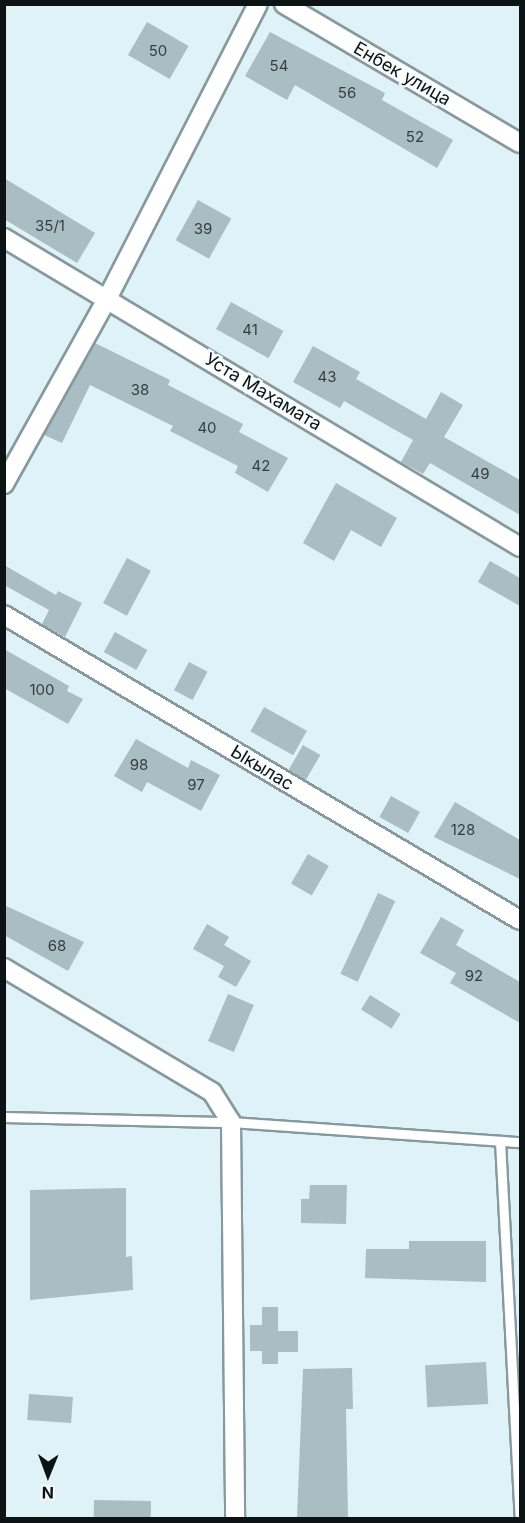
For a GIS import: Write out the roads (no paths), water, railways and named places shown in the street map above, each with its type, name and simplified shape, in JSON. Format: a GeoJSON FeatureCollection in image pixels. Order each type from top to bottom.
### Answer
{"type":"FeatureCollection","features":[{"type":"Feature","properties":{"kind":"street"},"geometry":{"type":"LineString","coordinates":[[4,484],[107,299],[258,4]]}},
{"type":"Feature","properties":{"kind":"street","name":"Енбек улица"},"geometry":{"type":"LineString","coordinates":[[284,4],[520,143]]}},
{"type":"Feature","properties":{"kind":"street","name":"Уста Махамата"},"geometry":{"type":"LineString","coordinates":[[4,238],[520,547]]}},
{"type":"Feature","properties":{"kind":"street","name":"Ыкылас"},"geometry":{"type":"LineString","coordinates":[[4,615],[520,920]]}},
{"type":"Feature","properties":{"kind":"street"},"geometry":{"type":"LineString","coordinates":[[4,968],[212,1092],[231,1122],[235,1518]]}},
{"type":"Feature","properties":{"kind":"lane"},"geometry":{"type":"LineString","coordinates":[[4,1117],[231,1122],[520,1142]]}},
{"type":"Feature","properties":{"kind":"lane"},"geometry":{"type":"LineString","coordinates":[[500,1141],[520,1518]]}}]}
